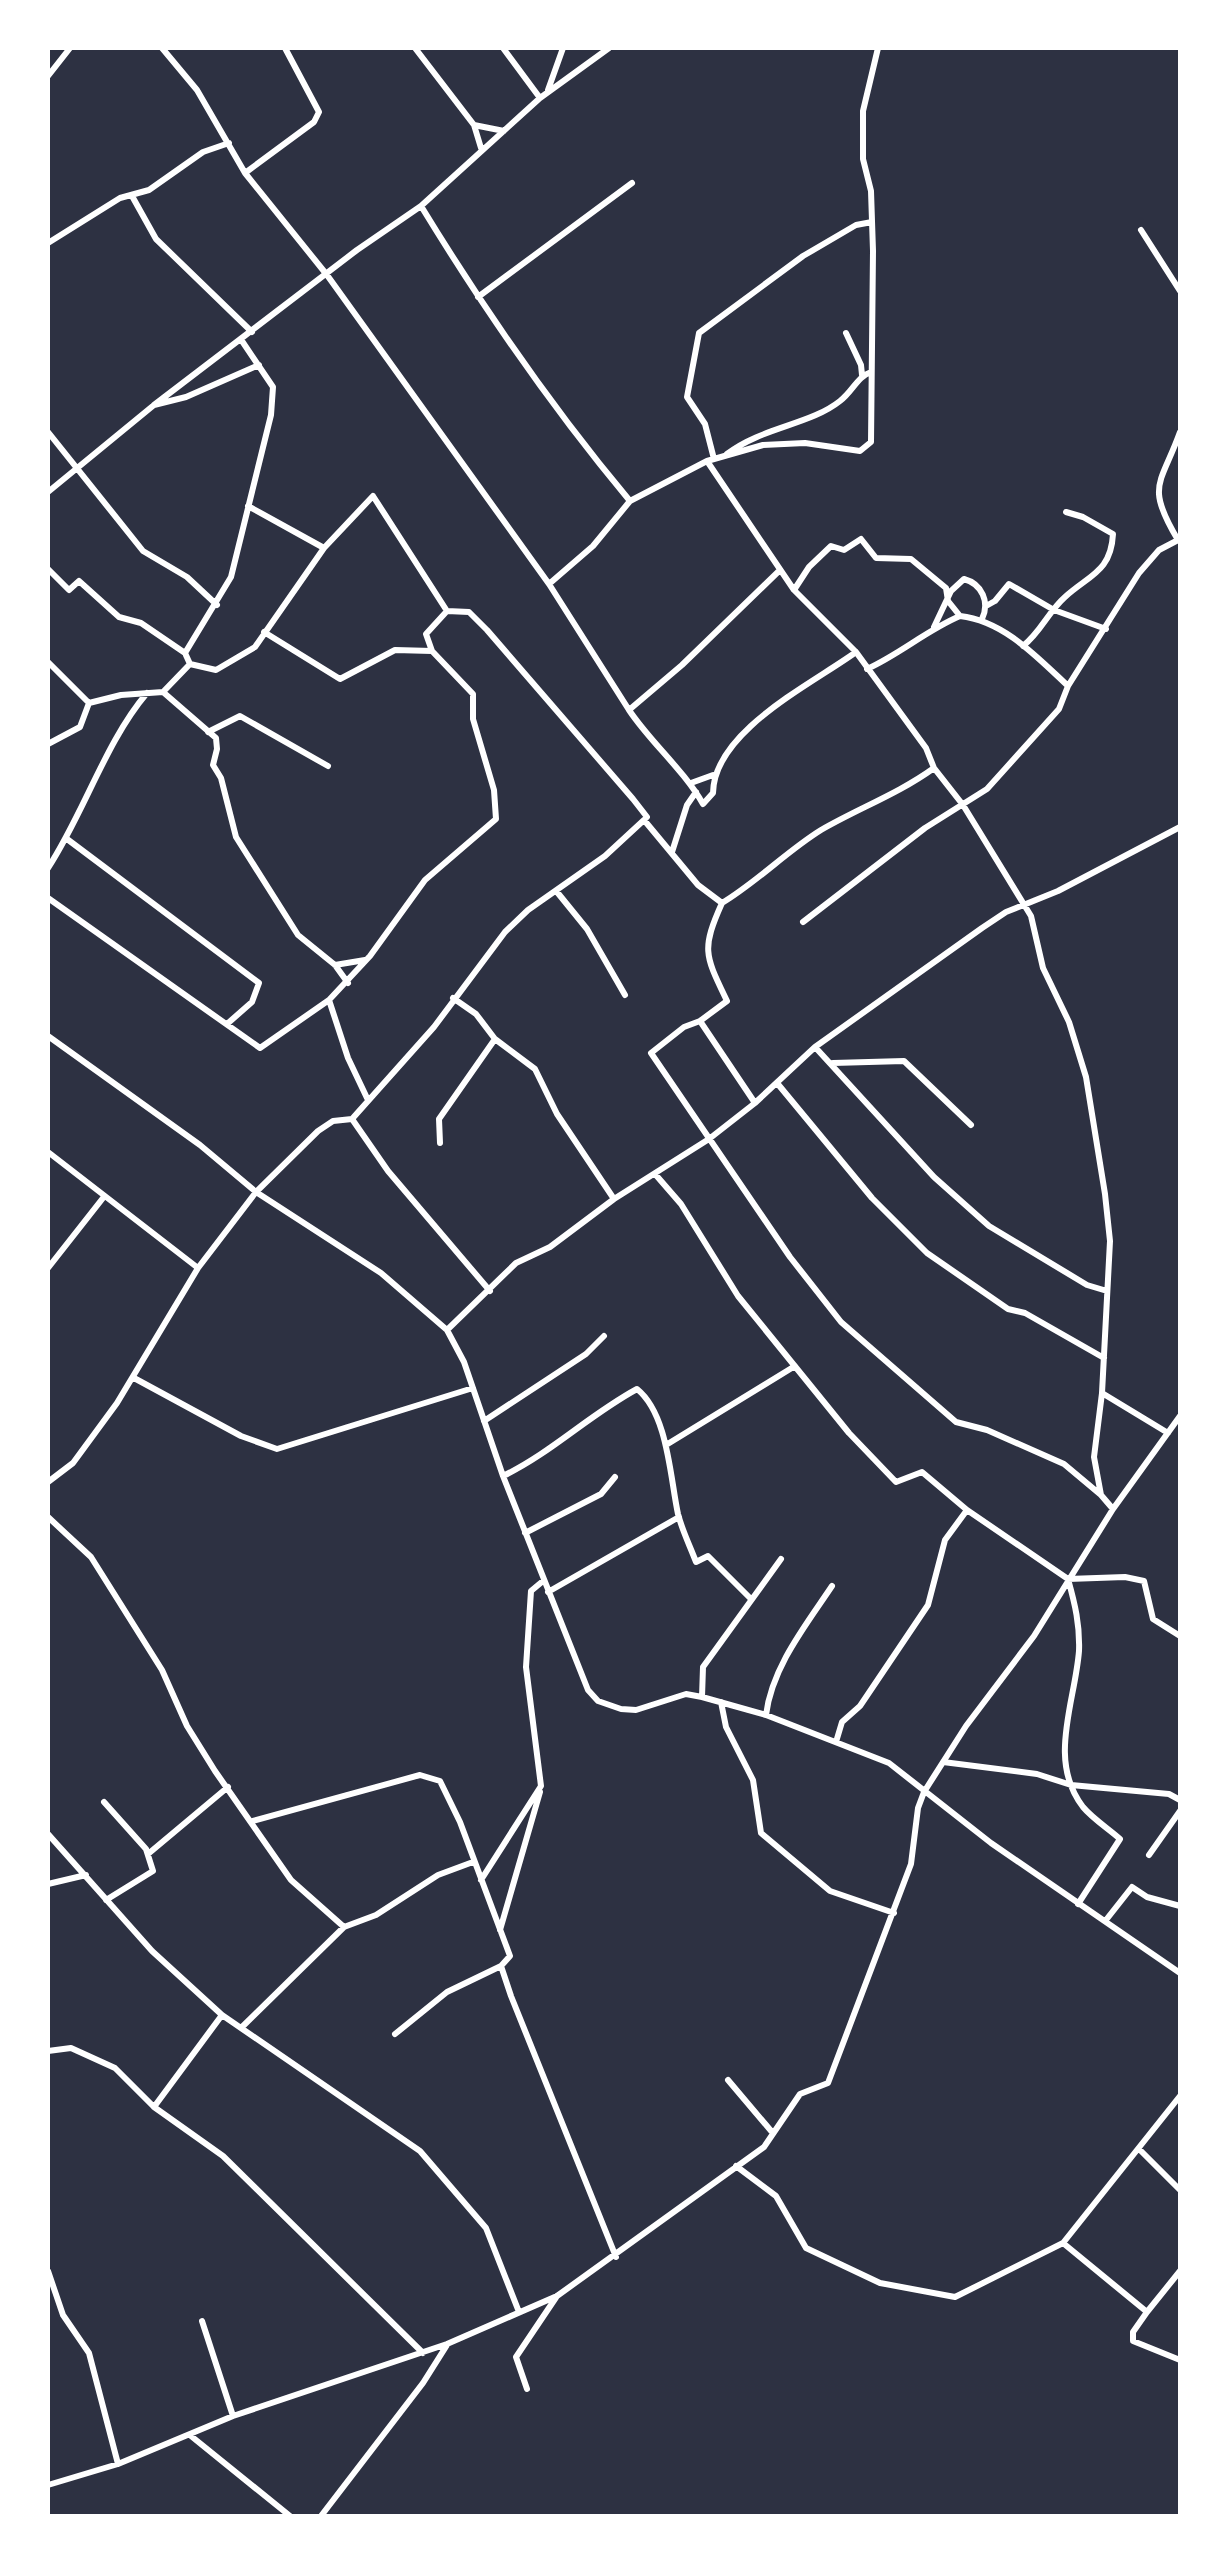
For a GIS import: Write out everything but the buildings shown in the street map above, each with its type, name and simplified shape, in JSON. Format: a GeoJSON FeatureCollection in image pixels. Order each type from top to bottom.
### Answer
{"type":"FeatureCollection","features":[{"type":"Feature","properties":{"kind":"street"},"geometry":{"type":"LineString","coordinates":[[48,76],[70,48]]}},
{"type":"Feature","properties":{"kind":"street"},"geometry":{"type":"LineString","coordinates":[[162,48],[197,90],[245,173],[327,275],[549,584],[645,735],[691,783],[703,804],[713,793],[713,775]]}},
{"type":"Feature","properties":{"kind":"street"},"geometry":{"type":"LineString","coordinates":[[245,173],[314,122],[319,112],[285,48]]}},
{"type":"Feature","properties":{"kind":"street"},"geometry":{"type":"LineString","coordinates":[[415,48],[474,125],[481,148]]}},
{"type":"Feature","properties":{"kind":"street"},"geometry":{"type":"LineString","coordinates":[[503,48],[540,98]]}},
{"type":"Feature","properties":{"kind":"street"},"geometry":{"type":"LineString","coordinates":[[548,92],[563,48]]}},
{"type":"Feature","properties":{"kind":"street"},"geometry":{"type":"LineString","coordinates":[[48,492],[154,405],[421,206],[476,157],[481,148],[540,98],[609,48]]}},
{"type":"Feature","properties":{"kind":"street"},"geometry":{"type":"LineString","coordinates":[[549,584],[593,546],[630,501],[710,460],[763,445],[805,443],[860,451],[871,442],[872,222],[871,191],[863,159],[863,111],[878,48]]}},
{"type":"Feature","properties":{"kind":"street"},"geometry":{"type":"LineString","coordinates":[[474,125],[504,131]]}},
{"type":"Feature","properties":{"kind":"street"},"geometry":{"type":"LineString","coordinates":[[49,240],[120,198],[149,190],[203,152],[229,143]]}},
{"type":"Feature","properties":{"kind":"street"},"geometry":{"type":"LineString","coordinates":[[478,297],[632,183]]}},
{"type":"Feature","properties":{"kind":"street"},"geometry":{"type":"LineString","coordinates":[[132,196],[156,239],[252,332]]}},
{"type":"Feature","properties":{"kind":"street"},"geometry":{"type":"LineString","coordinates":[[421,206],[478,297],[567,426],[630,501]]}},
{"type":"Feature","properties":{"kind":"street"},"geometry":{"type":"LineString","coordinates":[[872,222],[856,225],[803,256],[699,333],[687,397],[705,424],[710,460],[779,571],[856,652],[926,748],[934,768],[963,805],[1010,885],[1027,905],[1043,968],[1069,1022],[1086,1077],[1108,1226],[1102,1393],[1094,1457],[1101,1495]]}},
{"type":"Feature","properties":{"kind":"street"},"geometry":{"type":"LineString","coordinates":[[1141,230],[1180,291]]}},
{"type":"Feature","properties":{"kind":"street"},"geometry":{"type":"LineString","coordinates":[[846,333],[861,365],[862,375]]}},
{"type":"Feature","properties":{"kind":"street"},"geometry":{"type":"LineString","coordinates":[[185,653],[217,605],[239,553],[271,415],[273,387],[242,341]]}},
{"type":"Feature","properties":{"kind":"street"},"geometry":{"type":"LineString","coordinates":[[154,405],[186,397],[259,365]]}},
{"type":"Feature","properties":{"kind":"street"},"geometry":{"type":"LineString","coordinates":[[724,457],[762,432],[840,402],[862,375],[871,372]]}},
{"type":"Feature","properties":{"kind":"street"},"geometry":{"type":"LineString","coordinates":[[48,432],[143,551],[187,577],[217,605]]}},
{"type":"Feature","properties":{"kind":"street"},"geometry":{"type":"LineString","coordinates":[[803,922],[925,828],[987,789],[1059,709],[1068,686],[1139,573],[1159,550],[1179,540],[1158,504],[1157,491],[1180,432]]}},
{"type":"Feature","properties":{"kind":"street"},"geometry":{"type":"LineString","coordinates":[[190,664],[216,670],[255,647],[310,573],[324,548],[373,496],[447,611]]}},
{"type":"Feature","properties":{"kind":"street"},"geometry":{"type":"LineString","coordinates":[[248,506],[324,548]]}},
{"type":"Feature","properties":{"kind":"street"},"geometry":{"type":"LineString","coordinates":[[1023,646],[1040,633],[1054,610],[1094,576],[1112,553],[1113,534],[1083,517],[1066,512]]}},
{"type":"Feature","properties":{"kind":"street"},"geometry":{"type":"LineString","coordinates":[[794,590],[809,567],[831,546],[844,550],[861,539],[876,558],[911,559],[946,588],[948,601],[960,616]]}},
{"type":"Feature","properties":{"kind":"street"},"geometry":{"type":"LineString","coordinates":[[48,569],[69,590],[79,581],[119,617],[141,623],[185,653],[190,664]]}},
{"type":"Feature","properties":{"kind":"street"},"geometry":{"type":"LineString","coordinates":[[629,710],[682,665],[779,571]]}},
{"type":"Feature","properties":{"kind":"street"},"geometry":{"type":"LineString","coordinates":[[934,627],[951,591],[964,579],[974,582],[986,606],[982,619]]}},
{"type":"Feature","properties":{"kind":"street"},"geometry":{"type":"LineString","coordinates":[[986,606],[995,601],[1009,584],[1054,610],[1106,629]]}},
{"type":"Feature","properties":{"kind":"street"},"geometry":{"type":"LineString","coordinates":[[48,898],[260,1048],[329,1000],[348,983],[425,880],[496,819],[494,790],[473,719],[473,694],[432,651],[426,634],[447,611]]}},
{"type":"Feature","properties":{"kind":"street"},"geometry":{"type":"LineString","coordinates":[[48,1482],[73,1463],[134,1378],[166,1317],[198,1268],[256,1192],[318,1131],[333,1121],[352,1119],[367,1098],[434,1027],[505,932],[528,910],[605,856],[647,817],[487,630],[469,612],[447,611]]}},
{"type":"Feature","properties":{"kind":"street"},"geometry":{"type":"LineString","coordinates":[[867,669],[891,658],[934,627],[960,616],[982,619],[1023,646],[1068,686]]}},
{"type":"Feature","properties":{"kind":"street"},"geometry":{"type":"LineString","coordinates":[[264,632],[340,679],[395,650],[432,651]]}},
{"type":"Feature","properties":{"kind":"street"},"geometry":{"type":"LineString","coordinates":[[691,783],[713,775],[755,724],[779,702],[856,652]]}},
{"type":"Feature","properties":{"kind":"street"},"geometry":{"type":"LineString","coordinates":[[48,662],[89,703]]}},
{"type":"Feature","properties":{"kind":"street"},"geometry":{"type":"LineString","coordinates":[[89,703],[121,695],[163,692],[190,664]]}},
{"type":"Feature","properties":{"kind":"street"},"geometry":{"type":"LineString","coordinates":[[163,692],[216,738],[213,765],[221,778],[236,837],[298,935],[335,965],[348,983]]}},
{"type":"Feature","properties":{"kind":"street"},"geometry":{"type":"LineString","coordinates":[[48,868],[67,839],[123,727],[147,693]]}},
{"type":"Feature","properties":{"kind":"street"},"geometry":{"type":"LineString","coordinates":[[48,744],[80,727],[89,703]]}},
{"type":"Feature","properties":{"kind":"street"},"geometry":{"type":"LineString","coordinates":[[208,732],[240,716],[328,766]]}},
{"type":"Feature","properties":{"kind":"street"},"geometry":{"type":"LineString","coordinates":[[934,768],[905,789],[820,831],[747,888],[722,903],[706,938],[712,969],[727,1001],[700,1021],[684,1027],[651,1053],[799,1269],[841,1322],[956,1422],[987,1430],[1064,1464],[1113,1509]]}},
{"type":"Feature","properties":{"kind":"street"},"geometry":{"type":"LineString","coordinates":[[672,852],[687,805],[696,792]]}},
{"type":"Feature","properties":{"kind":"street"},"geometry":{"type":"LineString","coordinates":[[644,820],[698,885],[722,903]]}},
{"type":"Feature","properties":{"kind":"street"},"geometry":{"type":"LineString","coordinates":[[447,1330],[516,1263],[550,1247],[614,1199],[709,1139],[755,1103],[815,1047],[982,928],[1006,912],[1027,905],[1180,827]]}},
{"type":"Feature","properties":{"kind":"street"},"geometry":{"type":"LineString","coordinates":[[67,839],[259,983],[252,1002],[227,1024]]}},
{"type":"Feature","properties":{"kind":"street"},"geometry":{"type":"LineString","coordinates":[[557,892],[587,929],[598,954],[619,978],[625,995]]}},
{"type":"Feature","properties":{"kind":"street"},"geometry":{"type":"LineString","coordinates":[[335,965],[365,960]]}},
{"type":"Feature","properties":{"kind":"street"},"geometry":{"type":"LineString","coordinates":[[453,998],[476,1014],[495,1039],[541,1076],[557,1114],[614,1199]]}},
{"type":"Feature","properties":{"kind":"street"},"geometry":{"type":"LineString","coordinates":[[329,1000],[348,1058],[367,1098]]}},
{"type":"Feature","properties":{"kind":"street"},"geometry":{"type":"LineString","coordinates":[[700,1021],[755,1103]]}},
{"type":"Feature","properties":{"kind":"street"},"geometry":{"type":"LineString","coordinates":[[48,1036],[200,1145],[256,1192],[381,1273],[447,1330],[473,1388],[543,1581],[588,1690],[598,1701],[608,1706],[636,1710],[676,1696],[702,1697],[766,1715],[894,1765],[924,1792],[1078,1904],[1106,1920],[1180,1973]]}},
{"type":"Feature","properties":{"kind":"street"},"geometry":{"type":"LineString","coordinates":[[440,1143],[439,1119],[495,1039]]}},
{"type":"Feature","properties":{"kind":"street"},"geometry":{"type":"LineString","coordinates":[[815,1047],[833,1063],[856,1094],[901,1143],[989,1226],[1087,1285],[1107,1291]]}},
{"type":"Feature","properties":{"kind":"street"},"geometry":{"type":"LineString","coordinates":[[833,1063],[904,1061],[971,1125]]}},
{"type":"Feature","properties":{"kind":"street"},"geometry":{"type":"LineString","coordinates":[[777,1083],[864,1189],[927,1253],[1008,1309],[1025,1313],[1104,1358]]}},
{"type":"Feature","properties":{"kind":"street"},"geometry":{"type":"LineString","coordinates":[[352,1119],[388,1171],[490,1291]]}},
{"type":"Feature","properties":{"kind":"street"},"geometry":{"type":"LineString","coordinates":[[48,1152],[103,1198],[198,1268]]}},
{"type":"Feature","properties":{"kind":"street"},"geometry":{"type":"LineString","coordinates":[[655,1174],[681,1204],[738,1296],[849,1433],[896,1482],[922,1472],[967,1510],[1068,1579],[1125,1577],[1144,1581],[1150,1594],[1153,1619],[1180,1636]]}},
{"type":"Feature","properties":{"kind":"street"},"geometry":{"type":"LineString","coordinates":[[48,1268],[103,1198]]}},
{"type":"Feature","properties":{"kind":"street"},"geometry":{"type":"LineString","coordinates":[[484,1421],[586,1354],[604,1336]]}},
{"type":"Feature","properties":{"kind":"street"},"geometry":{"type":"LineString","coordinates":[[666,1445],[795,1366]]}},
{"type":"Feature","properties":{"kind":"street"},"geometry":{"type":"LineString","coordinates":[[134,1378],[241,1436],[277,1449],[473,1388]]}},
{"type":"Feature","properties":{"kind":"street"},"geometry":{"type":"LineString","coordinates":[[503,1476],[534,1461],[598,1412],[637,1389],[645,1396],[666,1445],[679,1517],[696,1562],[708,1556],[751,1599]]}},
{"type":"Feature","properties":{"kind":"street"},"geometry":{"type":"LineString","coordinates":[[1102,1393],[1168,1433]]}},
{"type":"Feature","properties":{"kind":"street"},"geometry":{"type":"LineString","coordinates":[[48,2485],[118,2464],[233,2416],[423,2353],[557,2296],[616,2257],[764,2147],[800,2094],[828,2083],[911,1864],[918,1808],[924,1792],[1034,1636],[1113,1509],[1180,1416]]}},
{"type":"Feature","properties":{"kind":"street"},"geometry":{"type":"LineString","coordinates":[[525,1533],[601,1494],[615,1477]]}},
{"type":"Feature","properties":{"kind":"street"},"geometry":{"type":"LineString","coordinates":[[836,1742],[842,1722],[860,1706],[928,1605],[945,1540],[967,1510]]}},
{"type":"Feature","properties":{"kind":"street"},"geometry":{"type":"LineString","coordinates":[[48,1517],[91,1557],[162,1670],[187,1726],[291,1880],[344,1927]]}},
{"type":"Feature","properties":{"kind":"street"},"geometry":{"type":"LineString","coordinates":[[548,1592],[679,1517]]}},
{"type":"Feature","properties":{"kind":"street"},"geometry":{"type":"LineString","coordinates":[[702,1697],[703,1667],[781,1559]]}},
{"type":"Feature","properties":{"kind":"street"},"geometry":{"type":"LineString","coordinates":[[1068,1579],[1080,1622],[1079,1655],[1066,1722],[1066,1770],[1084,1807],[1120,1839],[1078,1904]]}},
{"type":"Feature","properties":{"kind":"street"},"geometry":{"type":"LineString","coordinates":[[500,1930],[541,1786],[526,1667],[531,1591],[543,1581]]}},
{"type":"Feature","properties":{"kind":"street"},"geometry":{"type":"LineString","coordinates":[[766,1715],[768,1699],[791,1648],[832,1586]]}},
{"type":"Feature","properties":{"kind":"street"},"geometry":{"type":"LineString","coordinates":[[721,1702],[726,1727],[753,1780],[761,1833],[830,1891],[894,1913]]}},
{"type":"Feature","properties":{"kind":"street"},"geometry":{"type":"LineString","coordinates":[[943,1762],[1037,1774],[1071,1785],[1169,1794],[1180,1800]]}},
{"type":"Feature","properties":{"kind":"street"},"geometry":{"type":"LineString","coordinates":[[253,1821],[427,1774],[440,1781],[452,1802],[510,1956],[501,1966],[447,1992],[395,2034]]}},
{"type":"Feature","properties":{"kind":"street"},"geometry":{"type":"LineString","coordinates":[[481,1880],[541,1786]]}},
{"type":"Feature","properties":{"kind":"street"},"geometry":{"type":"LineString","coordinates":[[148,1854],[228,1787]]}},
{"type":"Feature","properties":{"kind":"street"},"geometry":{"type":"LineString","coordinates":[[104,1802],[148,1854],[153,1871],[106,1900]]}},
{"type":"Feature","properties":{"kind":"street"},"geometry":{"type":"LineString","coordinates":[[1149,1855],[1180,1811]]}},
{"type":"Feature","properties":{"kind":"street"},"geometry":{"type":"LineString","coordinates":[[48,1834],[152,1951],[222,2015],[420,2151],[486,2228],[519,2312]]}},
{"type":"Feature","properties":{"kind":"street"},"geometry":{"type":"LineString","coordinates":[[241,2028],[344,1927],[376,1915],[447,1870],[473,1862]]}},
{"type":"Feature","properties":{"kind":"street"},"geometry":{"type":"LineString","coordinates":[[48,1884],[86,1875]]}},
{"type":"Feature","properties":{"kind":"street"},"geometry":{"type":"LineString","coordinates":[[1106,1920],[1132,1887],[1147,1897],[1180,1906]]}},
{"type":"Feature","properties":{"kind":"street"},"geometry":{"type":"LineString","coordinates":[[501,1966],[616,2257]]}},
{"type":"Feature","properties":{"kind":"street"},"geometry":{"type":"LineString","coordinates":[[154,2107],[222,2015]]}},
{"type":"Feature","properties":{"kind":"street"},"geometry":{"type":"LineString","coordinates":[[48,2051],[71,2048],[115,2068],[154,2107],[223,2156],[423,2353]]}},
{"type":"Feature","properties":{"kind":"street"},"geometry":{"type":"LineString","coordinates":[[728,2080],[772,2132]]}},
{"type":"Feature","properties":{"kind":"street"},"geometry":{"type":"LineString","coordinates":[[736,2166],[776,2196],[806,2248],[880,2283],[955,2297],[1063,2243],[1180,2096]]}},
{"type":"Feature","properties":{"kind":"street"},"geometry":{"type":"LineString","coordinates":[[1139,2149],[1180,2190]]}},
{"type":"Feature","properties":{"kind":"street"},"geometry":{"type":"LineString","coordinates":[[1063,2243],[1147,2312]]}},
{"type":"Feature","properties":{"kind":"street"},"geometry":{"type":"LineString","coordinates":[[48,2271],[63,2315],[89,2353],[118,2464]]}},
{"type":"Feature","properties":{"kind":"street"},"geometry":{"type":"LineString","coordinates":[[1180,2271],[1133,2332],[1133,2341],[1180,2360]]}},
{"type":"Feature","properties":{"kind":"street"},"geometry":{"type":"LineString","coordinates":[[527,2389],[516,2357],[557,2296]]}},
{"type":"Feature","properties":{"kind":"street"},"geometry":{"type":"LineString","coordinates":[[202,2321],[233,2416]]}},
{"type":"Feature","properties":{"kind":"street"},"geometry":{"type":"LineString","coordinates":[[321,2516],[423,2383],[447,2344]]}},
{"type":"Feature","properties":{"kind":"street"},"geometry":{"type":"LineString","coordinates":[[191,2436],[290,2516]]}}]}
